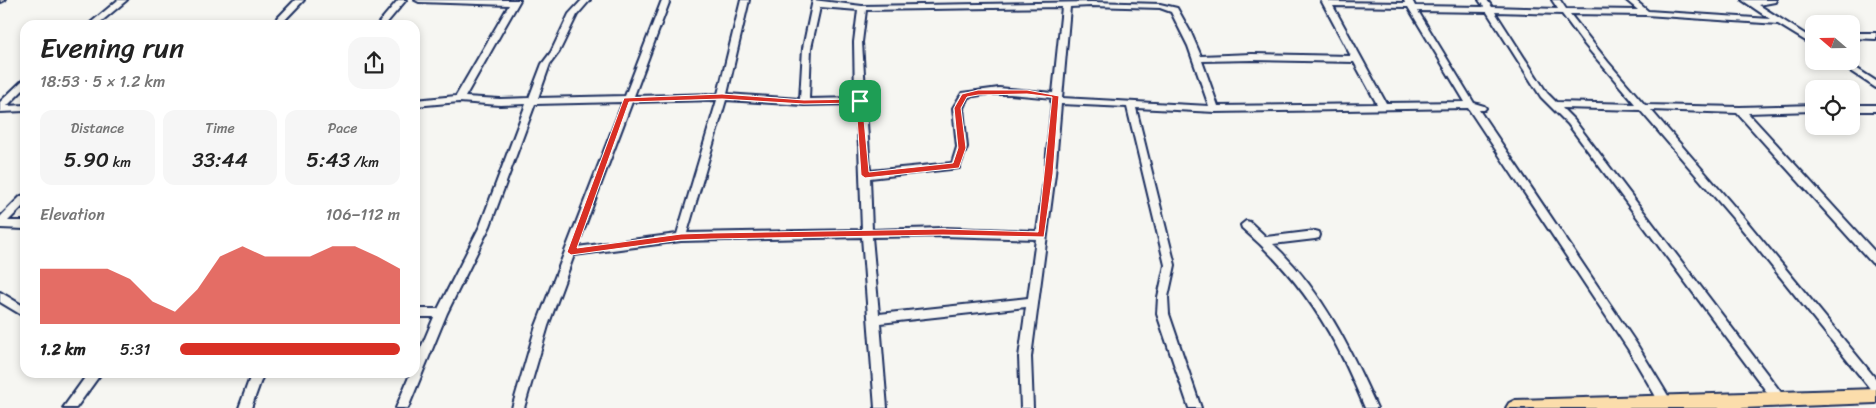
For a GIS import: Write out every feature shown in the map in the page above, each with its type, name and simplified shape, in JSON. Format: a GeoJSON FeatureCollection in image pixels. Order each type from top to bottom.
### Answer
{"type":"FeatureCollection","features":[{"type":"Feature","properties":{"kind":"main road"},"geometry":{"type":"LineString","coordinates":[[1515,408],[1666,402],[1726,404],[1779,399],[1876,396]]}},
{"type":"Feature","properties":{"kind":"street"},"geometry":{"type":"LineString","coordinates":[[98,20],[123,0]]}},
{"type":"Feature","properties":{"kind":"street"},"geometry":{"type":"LineString","coordinates":[[280,20],[300,0]]}},
{"type":"Feature","properties":{"kind":"street"},"geometry":{"type":"LineString","coordinates":[[385,20],[402,0]]}},
{"type":"Feature","properties":{"kind":"street"},"geometry":{"type":"LineString","coordinates":[[419,0],[515,2],[459,99]]}},
{"type":"Feature","properties":{"kind":"street"},"geometry":{"type":"LineString","coordinates":[[420,364],[441,313],[485,226],[546,64],[555,52],[573,14],[586,0]]}},
{"type":"Feature","properties":{"kind":"street"},"geometry":{"type":"LineString","coordinates":[[518,408],[542,326],[666,0]]}},
{"type":"Feature","properties":{"kind":"street"},"geometry":{"type":"LineString","coordinates":[[681,237],[722,97],[745,0]]}},
{"type":"Feature","properties":{"kind":"street"},"geometry":{"type":"LineString","coordinates":[[1556,0],[1612,74],[1644,108],[1770,257],[1876,388]]}},
{"type":"Feature","properties":{"kind":"street"},"geometry":{"type":"LineString","coordinates":[[1630,0],[1646,13]]}},
{"type":"Feature","properties":{"kind":"street"},"geometry":{"type":"LineString","coordinates":[[1749,2],[1772,0]]}},
{"type":"Feature","properties":{"kind":"street"},"geometry":{"type":"LineString","coordinates":[[804,102],[807,48],[817,2],[862,8],[1016,3],[1066,6],[1092,2],[1160,6],[1174,10],[1193,44],[1196,59],[1215,109]]}},
{"type":"Feature","properties":{"kind":"street"},"geometry":{"type":"LineString","coordinates":[[1382,105],[1327,2],[1485,4],[1776,22]]}},
{"type":"Feature","properties":{"kind":"street"},"geometry":{"type":"LineString","coordinates":[[1749,2],[1776,22],[1805,39]]}},
{"type":"Feature","properties":{"kind":"street"},"geometry":{"type":"LineString","coordinates":[[1410,4],[1471,105],[1632,346],[1666,402]]}},
{"type":"Feature","properties":{"kind":"street"},"geometry":{"type":"LineString","coordinates":[[1485,4],[1536,84],[1570,122],[1779,399]]}},
{"type":"Feature","properties":{"kind":"street"},"geometry":{"type":"LineString","coordinates":[[1027,408],[1026,357],[1042,235],[1066,6]]}},
{"type":"Feature","properties":{"kind":"street"},"geometry":{"type":"LineString","coordinates":[[862,8],[858,42],[860,101],[867,233],[876,319],[881,408]]}},
{"type":"Feature","properties":{"kind":"street"},"geometry":{"type":"LineString","coordinates":[[1860,35],[1876,36]]}},
{"type":"Feature","properties":{"kind":"street"},"geometry":{"type":"LineString","coordinates":[[1196,59],[1252,56],[1358,59]]}},
{"type":"Feature","properties":{"kind":"street"},"geometry":{"type":"LineString","coordinates":[[1853,70],[1876,85]]}},
{"type":"Feature","properties":{"kind":"street"},"geometry":{"type":"LineString","coordinates":[[0,108],[20,88]]}},
{"type":"Feature","properties":{"kind":"street"},"geometry":{"type":"LineString","coordinates":[[865,175],[956,166],[962,148],[958,108],[965,95],[978,92],[1027,92],[1055,98],[1215,109],[1382,105],[1471,105],[1481,108]]}},
{"type":"Feature","properties":{"kind":"street"},"geometry":{"type":"LineString","coordinates":[[420,103],[459,99],[532,102],[722,97],[804,102],[860,101]]}},
{"type":"Feature","properties":{"kind":"street"},"geometry":{"type":"LineString","coordinates":[[1131,104],[1170,265],[1163,297],[1163,314],[1195,408]]}},
{"type":"Feature","properties":{"kind":"street"},"geometry":{"type":"LineString","coordinates":[[1555,105],[1740,110],[1805,108]]}},
{"type":"Feature","properties":{"kind":"street"},"geometry":{"type":"LineString","coordinates":[[0,108],[20,108]]}},
{"type":"Feature","properties":{"kind":"street"},"geometry":{"type":"LineString","coordinates":[[1860,108],[1876,108]]}},
{"type":"Feature","properties":{"kind":"street"},"geometry":{"type":"LineString","coordinates":[[1740,110],[1876,260]]}},
{"type":"Feature","properties":{"kind":"street"},"geometry":{"type":"LineString","coordinates":[[0,223],[20,203]]}},
{"type":"Feature","properties":{"kind":"street"},"geometry":{"type":"LineString","coordinates":[[0,223],[20,225]]}},
{"type":"Feature","properties":{"kind":"street"},"geometry":{"type":"LineString","coordinates":[[1246,225],[1271,241],[1322,312],[1340,341],[1370,408]]}},
{"type":"Feature","properties":{"kind":"street"},"geometry":{"type":"LineString","coordinates":[[571,252],[681,237],[943,232],[1042,235]]}},
{"type":"Feature","properties":{"kind":"street"},"geometry":{"type":"LineString","coordinates":[[0,296],[20,310]]}},
{"type":"Feature","properties":{"kind":"street"},"geometry":{"type":"LineString","coordinates":[[876,319],[1033,302]]}},
{"type":"Feature","properties":{"kind":"street"},"geometry":{"type":"LineString","coordinates":[[420,313],[441,313]]}},
{"type":"Feature","properties":{"kind":"street"},"geometry":{"type":"LineString","coordinates":[[69,408],[92,378]]}},
{"type":"Feature","properties":{"kind":"street"},"geometry":{"type":"LineString","coordinates":[[245,408],[256,378]]}},
{"type":"Feature","properties":{"kind":"street"},"geometry":{"type":"LineString","coordinates":[[402,408],[414,378]]}},
{"type":"Feature","properties":{"kind":"route"},"geometry":{"type":"LineString","coordinates":[[978,92],[1027,92],[1056,96],[1050,174],[1042,235],[943,232],[831,233],[792,236],[748,234],[681,237],[672,240],[571,252],[627,100],[722,97],[804,102],[860,101],[865,175],[956,166],[962,148],[958,108],[965,95],[978,92]]}}]}
